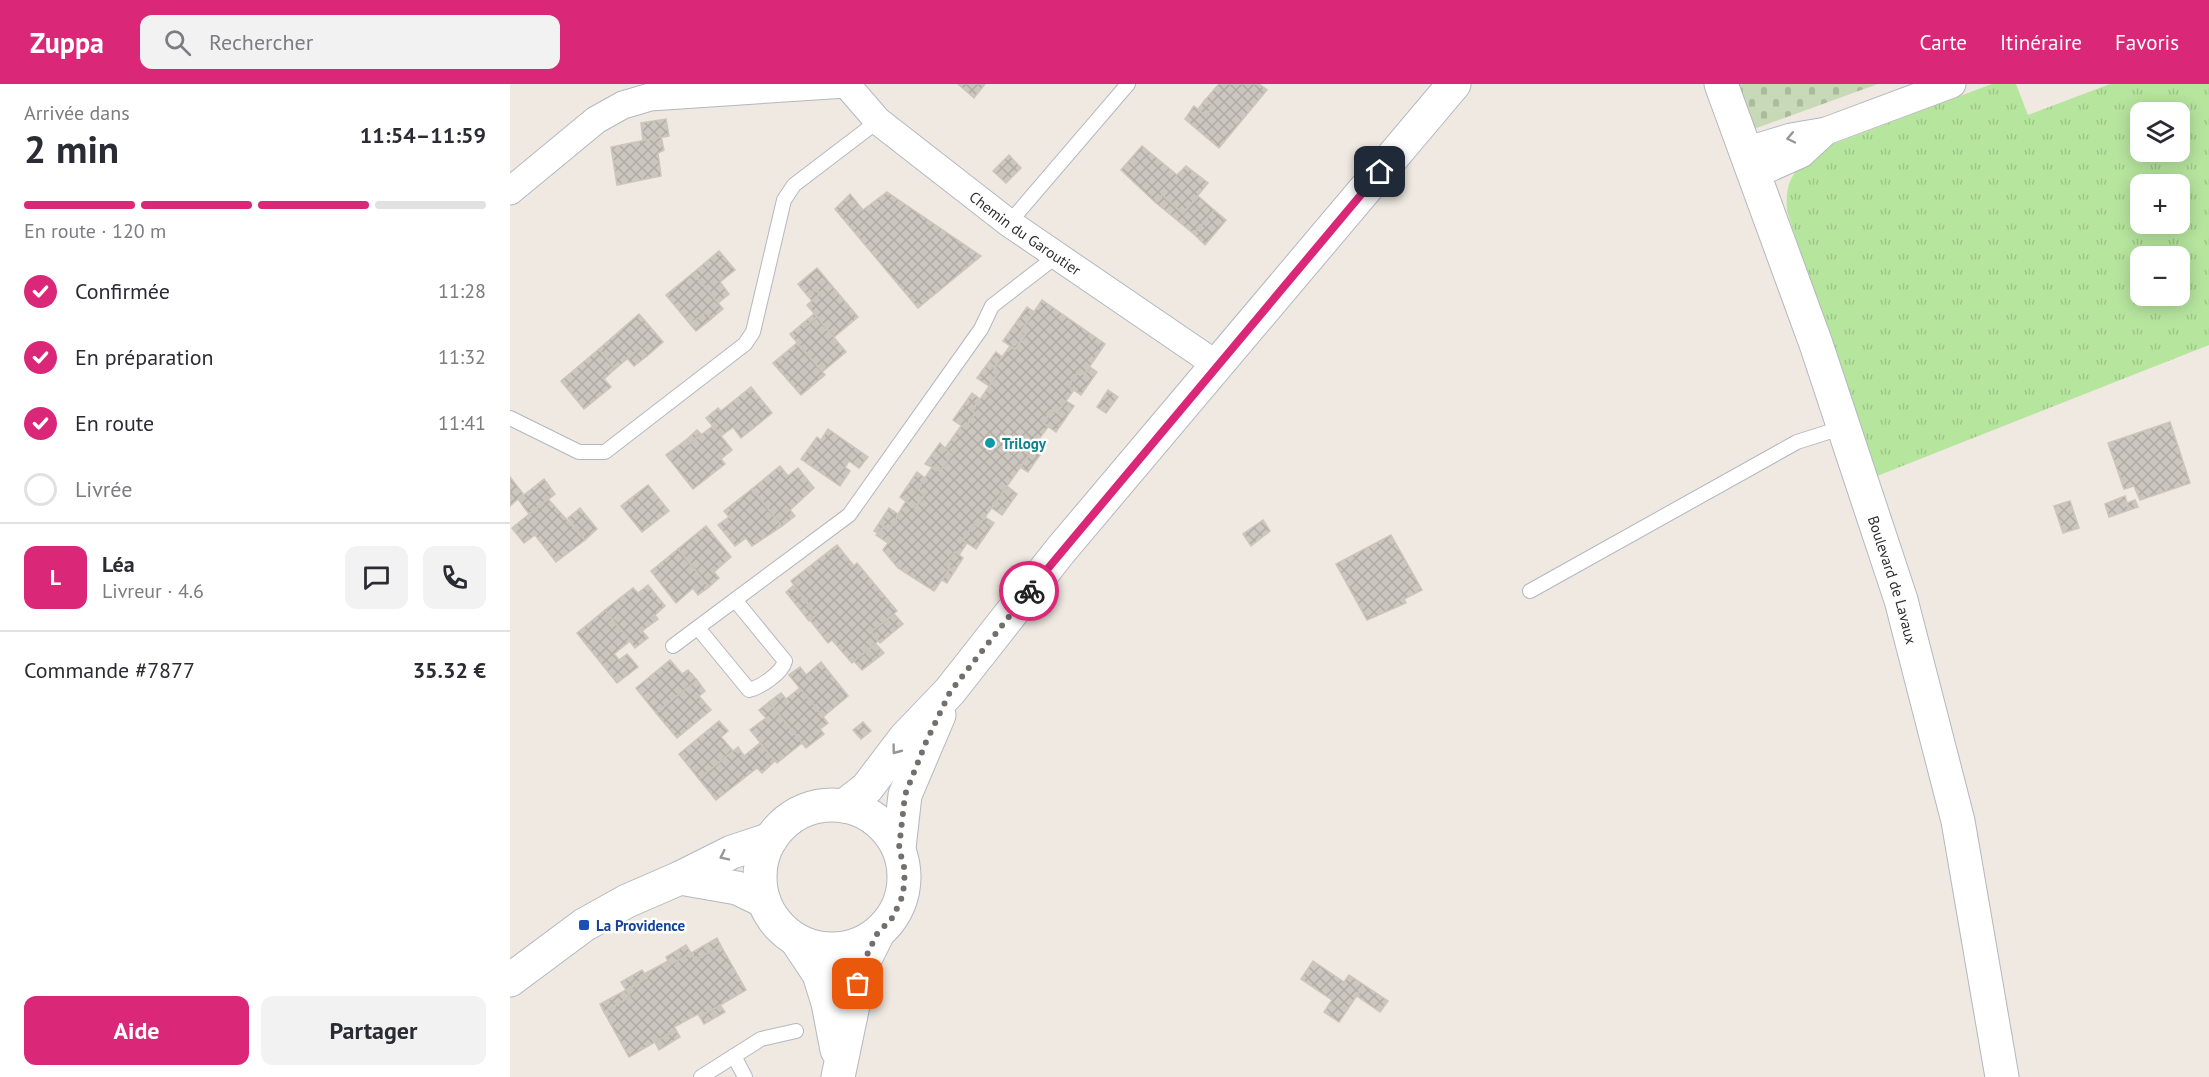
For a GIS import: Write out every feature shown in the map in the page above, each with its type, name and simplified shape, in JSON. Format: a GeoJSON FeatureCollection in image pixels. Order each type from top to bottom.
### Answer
{"type":"FeatureCollection","features":[{"type":"Feature","properties":{"kind":"main road"},"geometry":{"type":"LineString","coordinates":[[844,806],[867,788],[905,738],[950,692],[1060,551],[1454,84]]}},
{"type":"Feature","properties":{"kind":"main road","name":"Boulevard de Lavaux"},"geometry":{"type":"LineString","coordinates":[[1721,88],[1844,427],[1901,600],[1958,821],[2002,1077]]}},
{"type":"Feature","properties":{"kind":"main road"},"geometry":{"type":"LineString","coordinates":[[899,848],[905,795],[950,692]]}},
{"type":"Feature","properties":{"kind":"main road"},"geometry":{"type":"LineString","coordinates":[[797,941],[817,948],[838,949],[858,945],[877,934],[893,917],[903,895],[905,871],[899,848],[890,832],[877,820],[862,811],[844,806],[823,806],[802,811],[785,822],[771,839],[762,858],[760,880],[764,901],[783,930],[797,941],[819,974],[828,1003],[839,1072]]}},
{"type":"Feature","properties":{"kind":"main road"},"geometry":{"type":"LineString","coordinates":[[510,980],[584,925],[627,901],[680,879],[732,852],[771,839]]}},
{"type":"Feature","properties":{"kind":"main road"},"geometry":{"type":"LineString","coordinates":[[680,879],[737,888],[764,901]]}},
{"type":"Feature","properties":{"kind":"main road"},"geometry":{"type":"LineString","coordinates":[[839,1072],[861,967],[877,934]]}},
{"type":"Feature","properties":{"kind":"street","name":"Chemin du Garoutier"},"geometry":{"type":"LineString","coordinates":[[846,84],[878,121],[1009,223],[1217,365]]}},
{"type":"Feature","properties":{"kind":"street"},"geometry":{"type":"LineString","coordinates":[[510,191],[596,120],[623,105],[650,97],[846,84]]}},
{"type":"Feature","properties":{"kind":"street"},"geometry":{"type":"LineString","coordinates":[[1749,163],[1791,137],[1826,131],[1952,84]]}},
{"type":"Feature","properties":{"kind":"lane"},"geometry":{"type":"LineString","coordinates":[[1009,223],[1128,84]]}},
{"type":"Feature","properties":{"kind":"lane"},"geometry":{"type":"LineString","coordinates":[[510,418],[579,452],[604,452],[745,344],[753,332],[784,200],[794,185],[878,121]]}},
{"type":"Feature","properties":{"kind":"lane"},"geometry":{"type":"LineString","coordinates":[[673,646],[849,515],[981,329],[992,306],[1058,255]]}},
{"type":"Feature","properties":{"kind":"lane"},"geometry":{"type":"LineString","coordinates":[[1530,591],[1797,442],[1844,427]]}},
{"type":"Feature","properties":{"kind":"lane"},"geometry":{"type":"LineString","coordinates":[[698,628],[749,690],[757,688],[783,667],[785,661],[735,600]]}},
{"type":"Feature","properties":{"kind":"lane"},"geometry":{"type":"LineString","coordinates":[[701,1077],[761,1039],[796,1031]]}},
{"type":"Feature","properties":{"kind":"lane"},"geometry":{"type":"LineString","coordinates":[[734,1056],[745,1077]]}},
{"type":"Feature","properties":{"kind":"green space"},"geometry":{"type":"Polygon","coordinates":[[[1735,84],[1878,84],[1751,130],[1735,84]]]}},
{"type":"Feature","properties":{"kind":"green space"},"geometry":{"type":"Polygon","coordinates":[[[1992,84],[2016,84],[2028,115],[2110,84],[2209,84],[2209,345],[1872,478],[1787,211],[1789,185],[1800,166],[1812,152],[1992,84]]]}},
{"type":"Feature","properties":{"kind":"building"},"geometry":{"type":"Polygon","coordinates":[[[958,84],[985,84],[974,98],[958,84]]]}},
{"type":"Feature","properties":{"kind":"building"},"geometry":{"type":"Polygon","coordinates":[[[1219,84],[1259,84],[1267,90],[1219,148],[1185,119],[1194,106],[1205,116],[1214,106],[1205,100],[1219,84]]]}},
{"type":"Feature","properties":{"kind":"building"},"geometry":{"type":"Polygon","coordinates":[[[1205,100],[1214,106],[1205,116],[1198,109],[1205,100]]]}},
{"type":"Feature","properties":{"kind":"building"},"geometry":{"type":"Polygon","coordinates":[[[666,119],[669,136],[643,141],[641,123],[666,119]]]}},
{"type":"Feature","properties":{"kind":"building"},"geometry":{"type":"Polygon","coordinates":[[[661,137],[664,150],[658,153],[661,176],[617,185],[611,147],[661,137]]]}},
{"type":"Feature","properties":{"kind":"building"},"geometry":{"type":"Polygon","coordinates":[[[1142,146],[1177,175],[1186,166],[1208,183],[1183,214],[1162,195],[1155,202],[1121,170],[1142,146]]]}},
{"type":"Feature","properties":{"kind":"building"},"geometry":{"type":"Polygon","coordinates":[[[1009,155],[1021,168],[1006,183],[993,171],[1009,155]]]}},
{"type":"Feature","properties":{"kind":"building"},"geometry":{"type":"Polygon","coordinates":[[[887,192],[981,256],[918,308],[835,209],[850,194],[863,210],[887,192]]]}},
{"type":"Feature","properties":{"kind":"building"},"geometry":{"type":"Polygon","coordinates":[[[1162,195],[1183,214],[1198,196],[1214,210],[1194,234],[1155,202],[1162,195]]]}},
{"type":"Feature","properties":{"kind":"building"},"geometry":{"type":"Polygon","coordinates":[[[1214,210],[1226,220],[1205,245],[1194,234],[1214,210]]]}},
{"type":"Feature","properties":{"kind":"building"},"geometry":{"type":"Polygon","coordinates":[[[719,251],[735,270],[720,282],[729,294],[718,303],[693,273],[719,251]]]}},
{"type":"Feature","properties":{"kind":"building"},"geometry":{"type":"Polygon","coordinates":[[[817,268],[858,317],[834,337],[807,305],[820,294],[816,289],[807,295],[798,284],[817,268]]]}},
{"type":"Feature","properties":{"kind":"building"},"geometry":{"type":"Polygon","coordinates":[[[693,273],[723,309],[711,319],[706,312],[690,324],[666,295],[693,273]]]}},
{"type":"Feature","properties":{"kind":"building"},"geometry":{"type":"Polygon","coordinates":[[[816,289],[820,294],[812,301],[807,295],[816,289]]]}},
{"type":"Feature","properties":{"kind":"building","name":"Trilogy"},"geometry":{"type":"Polygon","coordinates":[[[1042,300],[1105,344],[1084,375],[1079,371],[1068,386],[1074,390],[1057,413],[1052,410],[1043,423],[1048,427],[1039,439],[1035,437],[1025,452],[1029,455],[978,527],[974,524],[963,540],[967,543],[959,555],[955,552],[945,565],[950,568],[934,591],[898,568],[883,550],[888,543],[876,535],[884,526],[889,529],[906,501],[915,508],[925,494],[917,489],[933,466],[940,471],[952,455],[945,450],[946,447],[961,426],[965,428],[975,413],[972,411],[999,372],[994,368],[1010,346],[1015,349],[1026,334],[1021,331],[1042,300]]]}},
{"type":"Feature","properties":{"kind":"building"},"geometry":{"type":"Polygon","coordinates":[[[1027,307],[1034,312],[1021,331],[1026,334],[1015,349],[1003,341],[1027,307]]]}},
{"type":"Feature","properties":{"kind":"building"},"geometry":{"type":"Polygon","coordinates":[[[706,312],[711,319],[696,331],[690,324],[706,312]]]}},
{"type":"Feature","properties":{"kind":"building"},"geometry":{"type":"Polygon","coordinates":[[[639,314],[663,342],[647,356],[640,348],[615,369],[599,349],[639,314]]]}},
{"type":"Feature","properties":{"kind":"building"},"geometry":{"type":"Polygon","coordinates":[[[814,314],[817,317],[805,327],[802,324],[814,314]]]}},
{"type":"Feature","properties":{"kind":"building"},"geometry":{"type":"Polygon","coordinates":[[[817,317],[846,352],[822,372],[790,334],[802,324],[805,327],[817,317]]]}},
{"type":"Feature","properties":{"kind":"building"},"geometry":{"type":"Polygon","coordinates":[[[797,343],[825,375],[801,395],[773,363],[797,343]]]}},
{"type":"Feature","properties":{"kind":"building"},"geometry":{"type":"Polygon","coordinates":[[[640,348],[647,356],[634,366],[627,358],[640,348]]]}},
{"type":"Feature","properties":{"kind":"building"},"geometry":{"type":"Polygon","coordinates":[[[599,349],[615,369],[604,379],[611,387],[584,409],[561,381],[599,349]]]}},
{"type":"Feature","properties":{"kind":"building"},"geometry":{"type":"Polygon","coordinates":[[[996,352],[1002,357],[994,368],[999,372],[989,386],[977,378],[996,352]]]}},
{"type":"Feature","properties":{"kind":"building"},"geometry":{"type":"Polygon","coordinates":[[[1090,367],[1097,372],[1081,395],[1068,386],[1079,371],[1084,375],[1090,367]]]}},
{"type":"Feature","properties":{"kind":"building"},"geometry":{"type":"Polygon","coordinates":[[[751,387],[772,413],[741,438],[733,427],[721,436],[706,418],[718,408],[721,411],[751,387]]]}},
{"type":"Feature","properties":{"kind":"building"},"geometry":{"type":"Polygon","coordinates":[[[1108,390],[1118,397],[1106,413],[1097,407],[1108,390]]]}},
{"type":"Feature","properties":{"kind":"building"},"geometry":{"type":"Polygon","coordinates":[[[972,393],[980,399],[972,411],[975,413],[965,428],[953,420],[972,393]]]}},
{"type":"Feature","properties":{"kind":"building"},"geometry":{"type":"Polygon","coordinates":[[[1066,401],[1074,406],[1056,432],[1043,423],[1052,410],[1057,413],[1066,401]]]}},
{"type":"Feature","properties":{"kind":"building"},"geometry":{"type":"Polygon","coordinates":[[[2170,422],[2190,483],[2140,500],[2134,486],[2124,489],[2108,443],[2170,422]]]}},
{"type":"Feature","properties":{"kind":"building"},"geometry":{"type":"Polygon","coordinates":[[[713,426],[732,450],[721,459],[725,464],[693,489],[666,455],[686,440],[689,444],[713,426]]]}},
{"type":"Feature","properties":{"kind":"building"},"geometry":{"type":"Polygon","coordinates":[[[828,429],[868,457],[859,468],[849,461],[845,467],[850,471],[840,486],[801,459],[817,437],[821,440],[828,429]]]}},
{"type":"Feature","properties":{"kind":"building"},"geometry":{"type":"Polygon","coordinates":[[[697,430],[701,434],[689,444],[686,440],[697,430]]]}},
{"type":"Feature","properties":{"kind":"building"},"geometry":{"type":"Polygon","coordinates":[[[1035,437],[1047,445],[1028,472],[1020,467],[1029,455],[1025,452],[1035,437]]]}},
{"type":"Feature","properties":{"kind":"building"},"geometry":{"type":"Polygon","coordinates":[[[940,443],[952,455],[940,471],[925,464],[940,443]]]}},
{"type":"Feature","properties":{"kind":"building"},"geometry":{"type":"Polygon","coordinates":[[[780,466],[788,476],[798,468],[814,488],[790,510],[795,516],[782,526],[752,489],[780,466]]]}},
{"type":"Feature","properties":{"kind":"building"},"geometry":{"type":"Polygon","coordinates":[[[917,472],[925,478],[917,489],[925,494],[915,508],[900,497],[917,472]]]}},
{"type":"Feature","properties":{"kind":"building"},"geometry":{"type":"Polygon","coordinates":[[[510,477],[524,495],[544,479],[555,494],[529,514],[518,499],[510,506],[510,477]]]}},
{"type":"Feature","properties":{"kind":"building"},"geometry":{"type":"Polygon","coordinates":[[[648,485],[669,511],[642,532],[621,506],[648,485]]]}},
{"type":"Feature","properties":{"kind":"building"},"geometry":{"type":"Polygon","coordinates":[[[1007,486],[1017,494],[1002,515],[992,508],[1007,486]]]}},
{"type":"Feature","properties":{"kind":"building"},"geometry":{"type":"Polygon","coordinates":[[[752,489],[782,526],[752,546],[746,538],[735,546],[718,525],[729,517],[724,511],[752,489]]]}},
{"type":"Feature","properties":{"kind":"building"},"geometry":{"type":"Polygon","coordinates":[[[2125,496],[2129,510],[2109,517],[2105,504],[2125,496]]]}},
{"type":"Feature","properties":{"kind":"building"},"geometry":{"type":"Polygon","coordinates":[[[548,499],[585,540],[556,562],[535,535],[524,543],[512,528],[548,499]]]}},
{"type":"Feature","properties":{"kind":"building"},"geometry":{"type":"Polygon","coordinates":[[[2135,500],[2138,507],[2129,510],[2127,503],[2135,500]]]}},
{"type":"Feature","properties":{"kind":"building"},"geometry":{"type":"Polygon","coordinates":[[[2070,501],[2079,528],[2063,533],[2054,506],[2070,501]]]}},
{"type":"Feature","properties":{"kind":"building"},"geometry":{"type":"Polygon","coordinates":[[[580,508],[597,529],[585,540],[568,518],[580,508]]]}},
{"type":"Feature","properties":{"kind":"building"},"geometry":{"type":"Polygon","coordinates":[[[889,508],[899,515],[889,529],[884,526],[878,533],[874,531],[889,508]]]}},
{"type":"Feature","properties":{"kind":"building"},"geometry":{"type":"Polygon","coordinates":[[[985,517],[994,523],[976,549],[963,540],[974,524],[978,527],[985,517]]]}},
{"type":"Feature","properties":{"kind":"building"},"geometry":{"type":"Polygon","coordinates":[[[1263,520],[1270,531],[1251,546],[1243,534],[1263,520]]]}},
{"type":"Feature","properties":{"kind":"building"},"geometry":{"type":"Polygon","coordinates":[[[706,526],[731,557],[714,572],[719,578],[709,587],[678,549],[706,526]]]}},
{"type":"Feature","properties":{"kind":"building"},"geometry":{"type":"Polygon","coordinates":[[[1391,535],[1422,590],[1404,599],[1406,603],[1367,620],[1336,564],[1391,535]]]}},
{"type":"Feature","properties":{"kind":"building"},"geometry":{"type":"Polygon","coordinates":[[[837,545],[854,566],[857,563],[897,611],[871,632],[878,641],[852,663],[832,640],[828,643],[810,620],[816,615],[791,581],[837,545]]]}},
{"type":"Feature","properties":{"kind":"building"},"geometry":{"type":"Polygon","coordinates":[[[678,549],[709,587],[698,595],[693,588],[676,603],[651,571],[678,549]]]}},
{"type":"Feature","properties":{"kind":"building"},"geometry":{"type":"Polygon","coordinates":[[[955,552],[963,558],[947,583],[942,580],[950,568],[945,565],[955,552]]]}},
{"type":"Feature","properties":{"kind":"building"},"geometry":{"type":"Polygon","coordinates":[[[648,585],[665,606],[655,615],[658,619],[642,631],[648,638],[635,648],[605,610],[633,588],[638,593],[648,585]]]}},
{"type":"Feature","properties":{"kind":"building"},"geometry":{"type":"Polygon","coordinates":[[[794,585],[816,615],[809,621],[786,592],[794,585]]]}},
{"type":"Feature","properties":{"kind":"building"},"geometry":{"type":"Polygon","coordinates":[[[605,610],[630,641],[614,654],[619,660],[627,654],[638,667],[617,683],[577,633],[605,610]]]}},
{"type":"Feature","properties":{"kind":"building"},"geometry":{"type":"Polygon","coordinates":[[[894,614],[903,624],[880,643],[871,632],[894,614]]]}},
{"type":"Feature","properties":{"kind":"building"},"geometry":{"type":"Polygon","coordinates":[[[876,644],[884,653],[862,670],[854,661],[876,644]]]}},
{"type":"Feature","properties":{"kind":"building"},"geometry":{"type":"Polygon","coordinates":[[[670,660],[682,674],[688,670],[697,680],[656,713],[636,688],[670,660]]]}},
{"type":"Feature","properties":{"kind":"building"},"geometry":{"type":"Polygon","coordinates":[[[821,662],[848,696],[823,717],[789,675],[800,667],[806,675],[821,662]]]}},
{"type":"Feature","properties":{"kind":"building"},"geometry":{"type":"Polygon","coordinates":[[[697,680],[705,691],[699,696],[711,710],[677,738],[656,713],[697,680]]]}},
{"type":"Feature","properties":{"kind":"building"},"geometry":{"type":"Polygon","coordinates":[[[800,688],[828,723],[820,729],[824,734],[806,748],[769,702],[781,693],[786,699],[800,688]]]}},
{"type":"Feature","properties":{"kind":"building"},"geometry":{"type":"Polygon","coordinates":[[[769,702],[802,743],[777,763],[750,730],[766,718],[759,710],[769,702]]]}},
{"type":"Feature","properties":{"kind":"building"},"geometry":{"type":"Polygon","coordinates":[[[719,721],[728,731],[721,737],[733,751],[699,779],[679,754],[719,721]]]}},
{"type":"Feature","properties":{"kind":"building"},"geometry":{"type":"Polygon","coordinates":[[[863,722],[871,731],[861,739],[853,730],[863,722]]]}},
{"type":"Feature","properties":{"kind":"building"},"geometry":{"type":"Polygon","coordinates":[[[760,743],[775,761],[762,773],[757,768],[716,800],[699,779],[738,747],[744,756],[760,743]]]}},
{"type":"Feature","properties":{"kind":"building"},"geometry":{"type":"Polygon","coordinates":[[[717,938],[721,946],[695,960],[691,953],[717,938]]]}},
{"type":"Feature","properties":{"kind":"building"},"geometry":{"type":"Polygon","coordinates":[[[686,945],[691,953],[670,965],[666,957],[686,945]]]}},
{"type":"Feature","properties":{"kind":"building"},"geometry":{"type":"Polygon","coordinates":[[[721,946],[746,990],[700,1017],[698,1014],[674,1027],[676,1030],[629,1057],[604,1012],[630,997],[626,990],[647,978],[644,974],[668,961],[670,965],[691,953],[695,960],[721,946]]]}},
{"type":"Feature","properties":{"kind":"building"},"geometry":{"type":"Polygon","coordinates":[[[1313,961],[1344,982],[1349,975],[1364,985],[1339,1022],[1324,1012],[1332,1000],[1301,979],[1313,961]]]}},
{"type":"Feature","properties":{"kind":"building"},"geometry":{"type":"Polygon","coordinates":[[[642,970],[647,978],[626,990],[621,982],[642,970]]]}},
{"type":"Feature","properties":{"kind":"building"},"geometry":{"type":"Polygon","coordinates":[[[1364,985],[1388,1001],[1380,1012],[1357,996],[1364,985]]]}},
{"type":"Feature","properties":{"kind":"building"},"geometry":{"type":"Polygon","coordinates":[[[626,990],[630,997],[604,1012],[600,1004],[626,990]]]}},
{"type":"Feature","properties":{"kind":"building"},"geometry":{"type":"Polygon","coordinates":[[[720,1005],[725,1012],[704,1024],[700,1017],[720,1005]]]}},
{"type":"Feature","properties":{"kind":"building"},"geometry":{"type":"Polygon","coordinates":[[[676,1030],[680,1037],[659,1050],[655,1042],[676,1030]]]}},
{"type":"Feature","properties":{"kind":"way so far"},"geometry":{"type":"LineString","coordinates":[[858,984],[861,967],[877,934],[893,917],[903,895],[905,871],[899,848],[905,795],[926,742],[950,692],[1029,591]]}},
{"type":"Feature","properties":{"kind":"place","name":"Trilogy"},"geometry":{"type":"Point","coordinates":[990,443]}},
{"type":"Feature","properties":{"kind":"place","name":"La Providence"},"geometry":{"type":"Point","coordinates":[584,925]}},
{"type":"Feature","properties":{"kind":"route"},"geometry":{"type":"LineString","coordinates":[[1029,591],[1074,534],[1380,172]]}}]}
